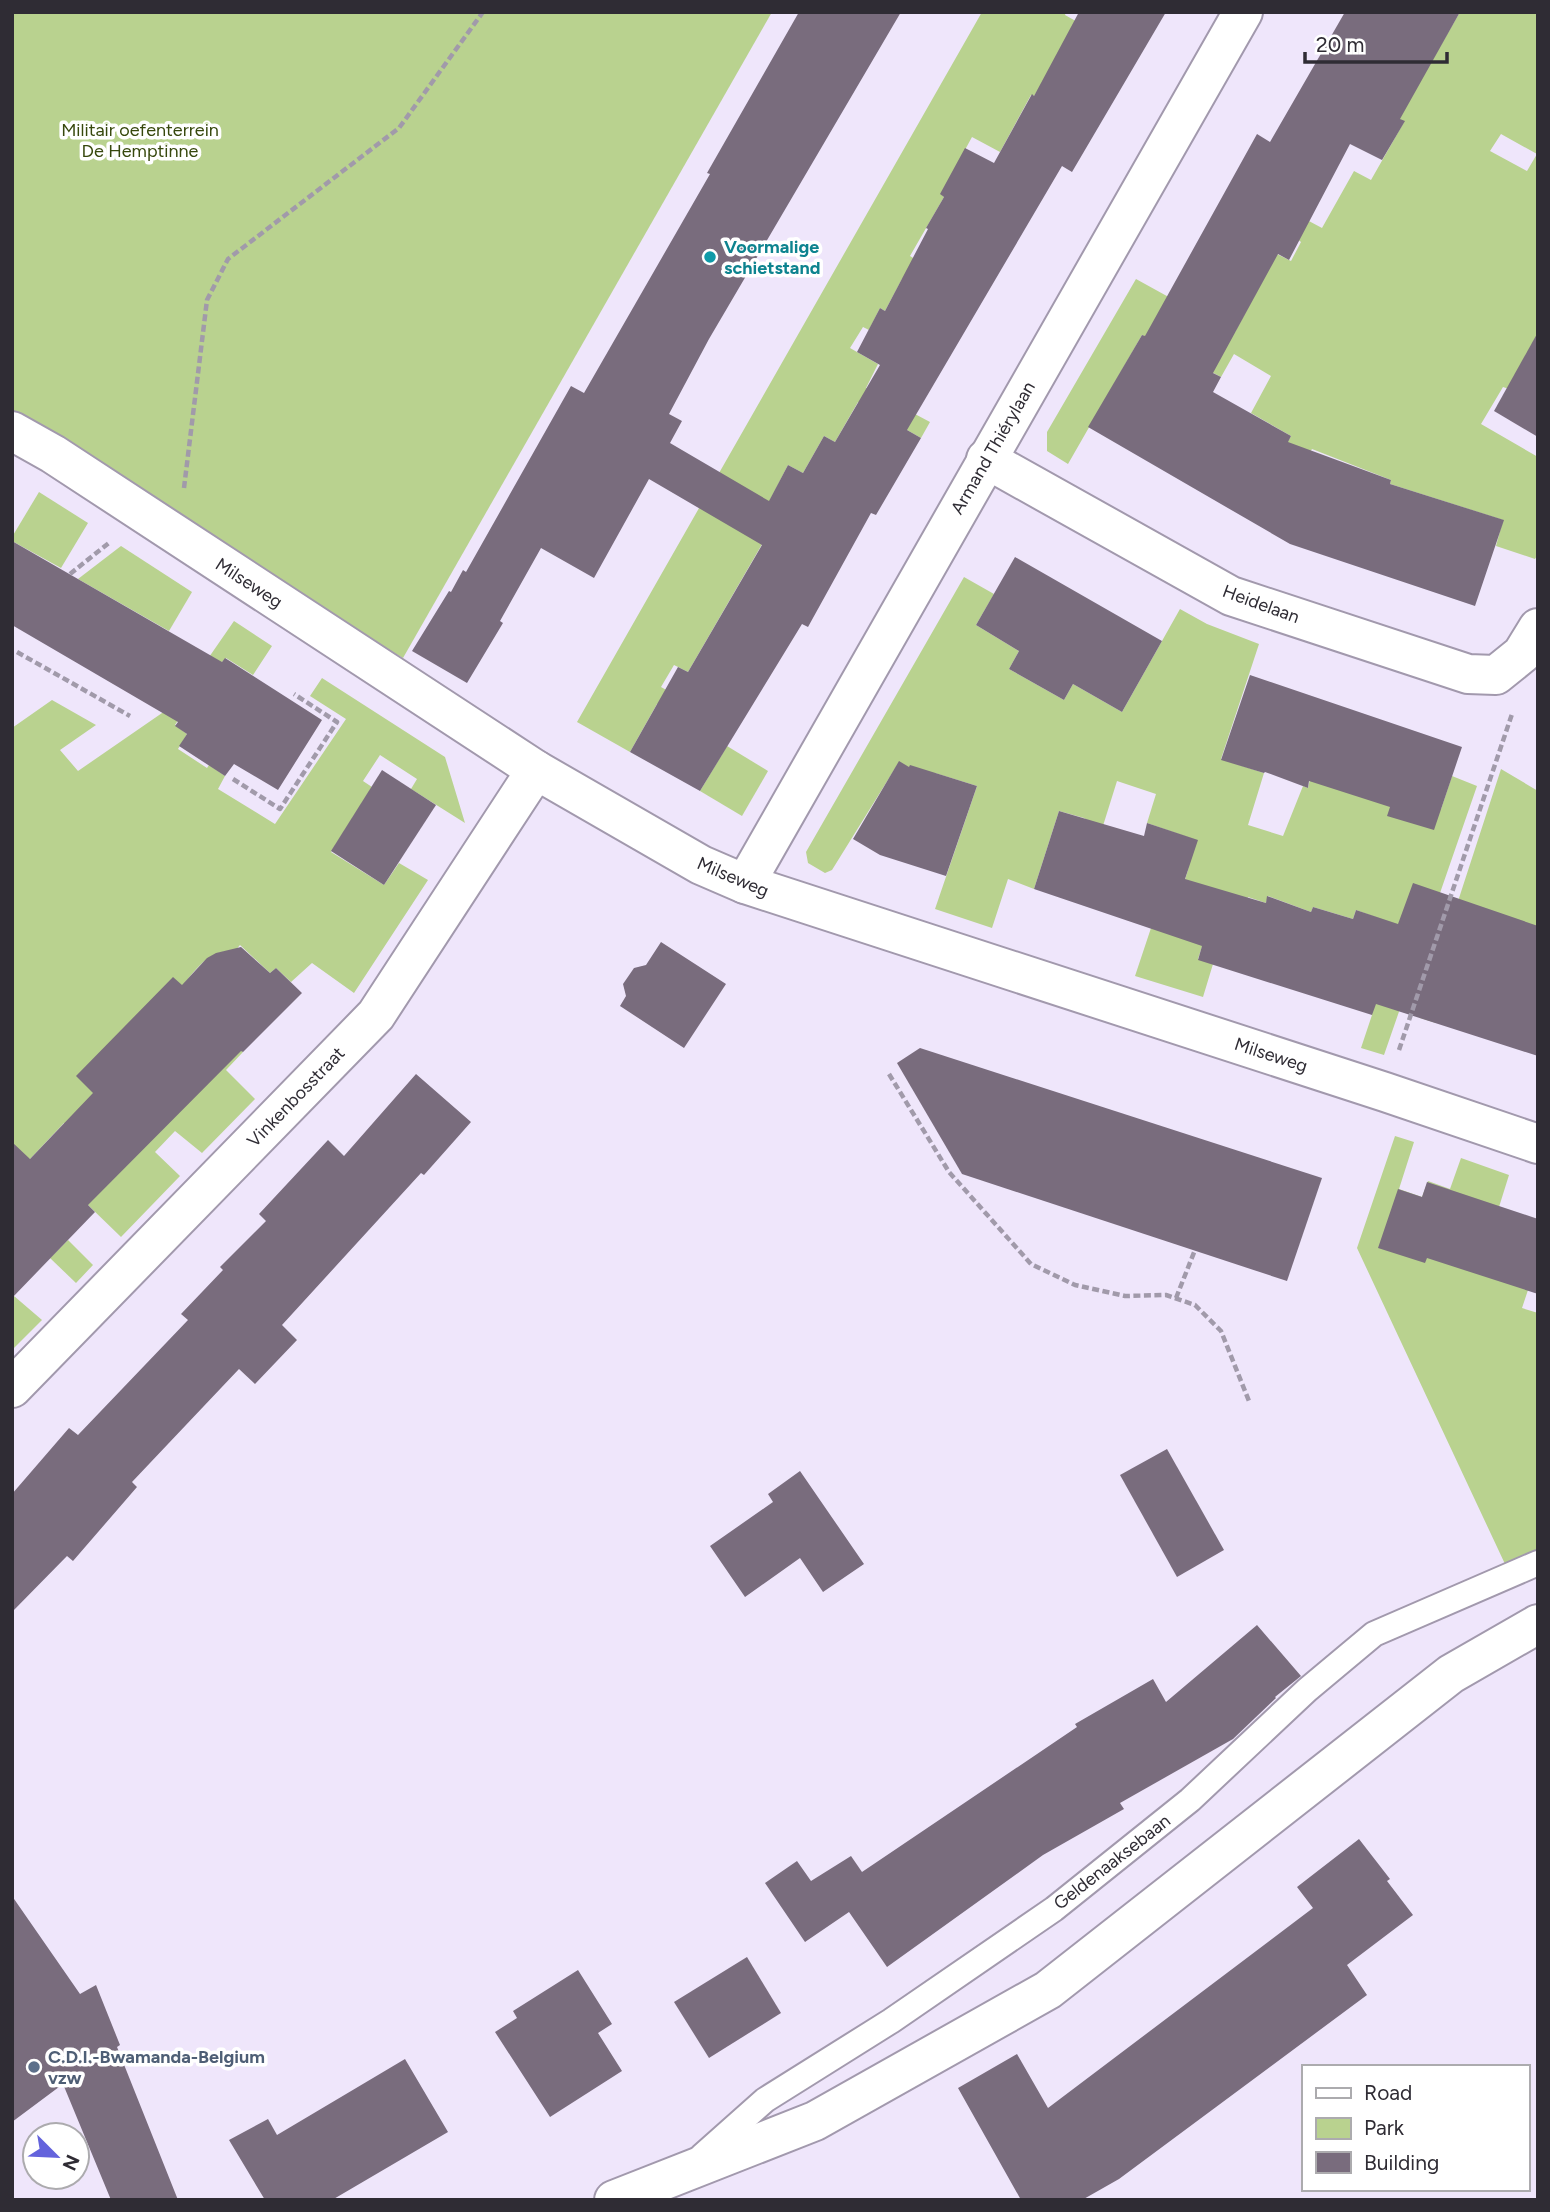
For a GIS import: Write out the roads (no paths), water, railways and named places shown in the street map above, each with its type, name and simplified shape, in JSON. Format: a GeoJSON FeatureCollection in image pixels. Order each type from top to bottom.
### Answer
{"type":"FeatureCollection","features":[{"type":"Feature","properties":{"kind":"street","name":"Armand Thiérylaan"},"geometry":{"type":"LineString","coordinates":[[745,884],[1243,12]]}},
{"type":"Feature","properties":{"kind":"street","name":"Milseweg"},"geometry":{"type":"LineString","coordinates":[[12,431],[53,454],[536,770],[701,865],[745,884],[1538,1144]]}},
{"type":"Feature","properties":{"kind":"street","name":"Heidelaan"},"geometry":{"type":"LineString","coordinates":[[986,459],[1231,596],[1468,674],[1496,675],[1522,654],[1538,628]]}},
{"type":"Feature","properties":{"kind":"street","name":"Vinkenbosstraat"},"geometry":{"type":"LineString","coordinates":[[12,1388],[376,1015],[536,770]]}},
{"type":"Feature","properties":{"kind":"street","name":"Geldenaaksebaan"},"geometry":{"type":"LineString","coordinates":[[614,2200],[816,2121],[1048,1990],[1451,1674],[1538,1624]]}},
{"type":"Feature","properties":{"kind":"lane","name":"Geldenaaksebaan"},"geometry":{"type":"LineString","coordinates":[[686,2171],[765,2100],[891,2021],[1054,1909],[1190,1800],[1307,1690],[1374,1634],[1538,1563]]}},
{"type":"Feature","properties":{"kind":"place","name":"Voormalige schietstand"},"geometry":{"type":"Point","coordinates":[710,257]}},
{"type":"Feature","properties":{"kind":"place","name":"C.D.I.-Bwamanda-Belgium vzw"},"geometry":{"type":"Point","coordinates":[34,2067]}},
{"type":"Feature","properties":{"kind":"park label","name":"Militair oefenterrein De Hemptinne"},"geometry":{"type":"Point","coordinates":[140,140]}}]}
